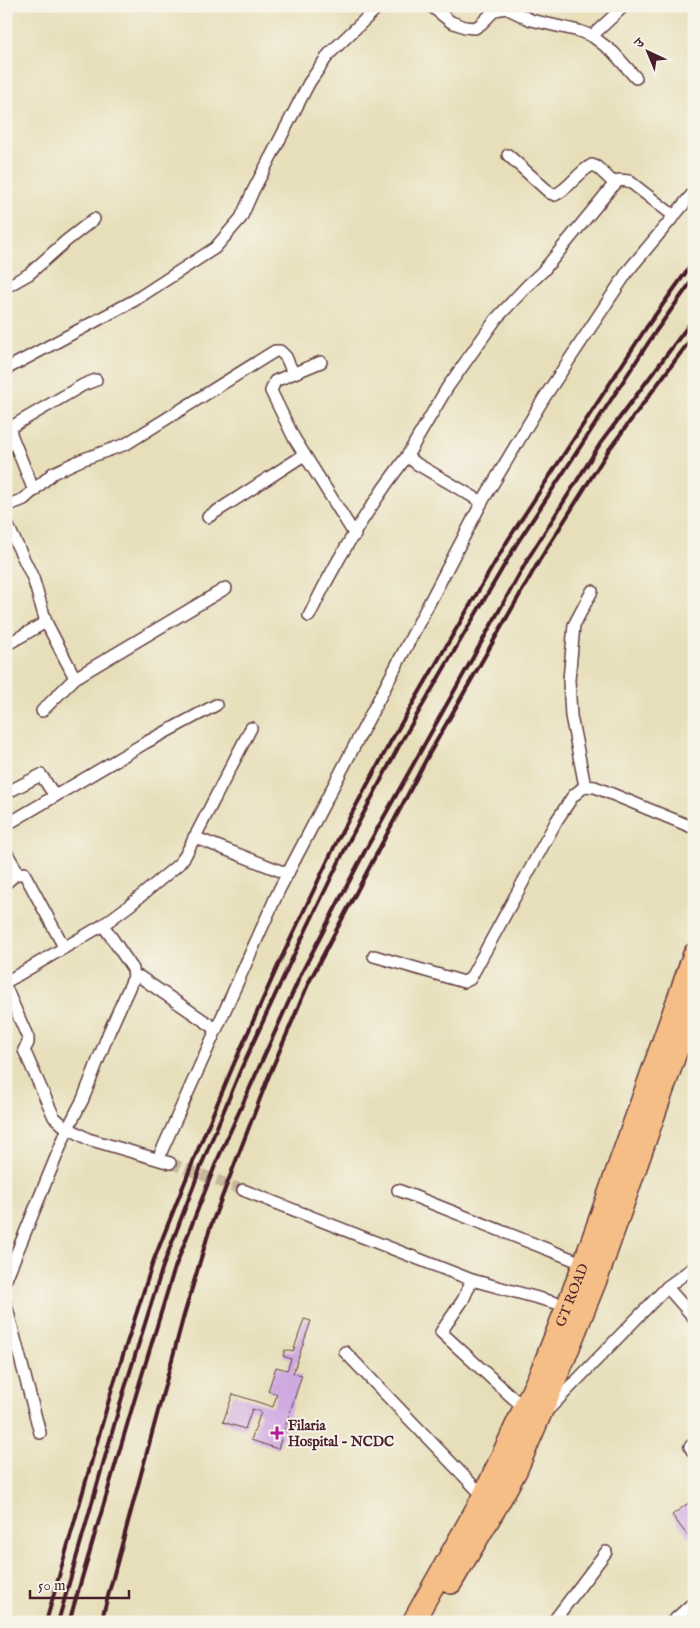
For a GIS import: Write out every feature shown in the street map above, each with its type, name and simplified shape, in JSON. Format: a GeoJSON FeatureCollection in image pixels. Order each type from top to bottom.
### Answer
{"type":"FeatureCollection","features":[{"type":"Feature","properties":{"kind":"highway","name":"GT ROAD"},"geometry":{"type":"LineString","coordinates":[[413,1622],[489,1503],[516,1471],[532,1413],[592,1267],[640,1130],[694,954]]}},
{"type":"Feature","properties":{"kind":"highway","name":"GT ROAD"},"geometry":{"type":"LineString","coordinates":[[640,1130],[687,1045],[694,1000]]}},
{"type":"Feature","properties":{"kind":"highway","name":"GT ROAD"},"geometry":{"type":"LineString","coordinates":[[428,1622],[489,1503]]}},
{"type":"Feature","properties":{"kind":"street"},"geometry":{"type":"LineString","coordinates":[[6,369],[135,300],[215,248],[241,218],[253,191],[309,84],[329,54],[379,6]]}},
{"type":"Feature","properties":{"kind":"street"},"geometry":{"type":"LineString","coordinates":[[431,6],[451,22],[465,27],[475,28],[495,10],[506,8],[531,20],[579,30],[592,36],[613,52],[636,78]]}},
{"type":"Feature","properties":{"kind":"street"},"geometry":{"type":"LineString","coordinates":[[592,36],[624,6]]}},
{"type":"Feature","properties":{"kind":"street"},"geometry":{"type":"LineString","coordinates":[[508,155],[550,193],[556,195],[563,192],[584,170],[592,165],[597,167],[615,184]]}},
{"type":"Feature","properties":{"kind":"street"},"geometry":{"type":"LineString","coordinates":[[309,616],[329,574],[407,456],[447,388],[496,319],[543,271],[615,184],[619,180],[629,181],[674,216]]}},
{"type":"Feature","properties":{"kind":"street"},"geometry":{"type":"LineString","coordinates":[[158,1159],[288,874],[482,502],[544,398],[628,271],[694,192]]}},
{"type":"Feature","properties":{"kind":"street"},"geometry":{"type":"LineString","coordinates":[[6,287],[29,274],[94,219]]}},
{"type":"Feature","properties":{"kind":"street"},"geometry":{"type":"LineString","coordinates":[[6,506],[24,499],[53,473],[81,460],[126,444],[275,351],[280,351],[286,357],[294,373]]}},
{"type":"Feature","properties":{"kind":"street"},"geometry":{"type":"LineString","coordinates":[[321,362],[275,382],[271,391],[294,438],[355,535]]}},
{"type":"Feature","properties":{"kind":"street"},"geometry":{"type":"LineString","coordinates":[[34,490],[11,434],[10,427],[83,385],[96,380]]}},
{"type":"Feature","properties":{"kind":"street"},"geometry":{"type":"LineString","coordinates":[[208,517],[304,455]]}},
{"type":"Feature","properties":{"kind":"street"},"geometry":{"type":"LineString","coordinates":[[407,456],[417,464],[482,502]]}},
{"type":"Feature","properties":{"kind":"street"},"geometry":{"type":"LineString","coordinates":[[6,522],[33,578],[46,622],[75,678]]}},
{"type":"Feature","properties":{"kind":"street"},"geometry":{"type":"LineString","coordinates":[[42,711],[75,678],[226,588]]}},
{"type":"Feature","properties":{"kind":"street"},"geometry":{"type":"LineString","coordinates":[[585,786],[571,716],[568,680],[574,625],[592,591]]}},
{"type":"Feature","properties":{"kind":"street"},"geometry":{"type":"LineString","coordinates":[[6,645],[46,622]]}},
{"type":"Feature","properties":{"kind":"street"},"geometry":{"type":"LineString","coordinates":[[6,825],[216,705]]}},
{"type":"Feature","properties":{"kind":"street"},"geometry":{"type":"LineString","coordinates":[[6,982],[102,925],[130,905],[179,864],[251,728]]}},
{"type":"Feature","properties":{"kind":"street"},"geometry":{"type":"LineString","coordinates":[[6,793],[41,775],[55,796]]}},
{"type":"Feature","properties":{"kind":"street"},"geometry":{"type":"LineString","coordinates":[[374,956],[464,982],[470,979],[557,820],[573,796],[585,786],[595,787],[694,828]]}},
{"type":"Feature","properties":{"kind":"street"},"geometry":{"type":"LineString","coordinates":[[194,837],[288,874]]}},
{"type":"Feature","properties":{"kind":"street"},"geometry":{"type":"LineString","coordinates":[[6,852],[16,869],[15,875]]}},
{"type":"Feature","properties":{"kind":"street"},"geometry":{"type":"LineString","coordinates":[[6,883],[15,875],[24,873],[64,947]]}},
{"type":"Feature","properties":{"kind":"street"},"geometry":{"type":"LineString","coordinates":[[6,1279],[68,1128],[83,1099],[116,1016],[134,978],[133,969],[102,925]]}},
{"type":"Feature","properties":{"kind":"street"},"geometry":{"type":"LineString","coordinates":[[134,978],[140,977],[216,1029]]}},
{"type":"Feature","properties":{"kind":"street"},"geometry":{"type":"LineString","coordinates":[[6,988],[9,1002],[28,1038],[28,1043],[24,1050],[54,1117],[68,1128],[88,1139],[170,1163]]}},
{"type":"Feature","properties":{"kind":"street"},"geometry":{"type":"LineString","coordinates":[[243,1190],[472,1280],[576,1308]]}},
{"type":"Feature","properties":{"kind":"street"},"geometry":{"type":"LineString","coordinates":[[398,1190],[592,1267]]}},
{"type":"Feature","properties":{"kind":"street"},"geometry":{"type":"LineString","coordinates":[[472,1280],[463,1300],[441,1332],[532,1413],[667,1287],[694,1267]]}},
{"type":"Feature","properties":{"kind":"street"},"geometry":{"type":"LineString","coordinates":[[667,1287],[694,1318]]}},
{"type":"Feature","properties":{"kind":"street"},"geometry":{"type":"LineString","coordinates":[[6,1306],[40,1433]]}},
{"type":"Feature","properties":{"kind":"street"},"geometry":{"type":"LineString","coordinates":[[345,1352],[489,1503]]}},
{"type":"Feature","properties":{"kind":"street"},"geometry":{"type":"LineString","coordinates":[[694,1443],[690,1447],[694,1453]]}},
{"type":"Feature","properties":{"kind":"street"},"geometry":{"type":"LineString","coordinates":[[553,1622],[606,1552]]}},
{"type":"Feature","properties":{"kind":"street"},"geometry":{"type":"LineString","coordinates":[[672,1622],[694,1602]]}},
{"type":"Feature","properties":{"kind":"building"},"geometry":{"type":"Polygon","coordinates":[[[304,1319],[311,1321],[293,1373],[302,1375],[278,1449],[251,1440],[261,1412],[252,1409],[245,1429],[223,1422],[233,1394],[273,1407],[277,1394],[268,1391],[276,1367],[287,1370],[291,1359],[283,1356],[285,1350],[293,1352],[304,1319]]]}},
{"type":"Feature","properties":{"kind":"building"},"geometry":{"type":"Polygon","coordinates":[[[694,1499],[694,1536],[690,1539],[672,1515],[694,1499]]]}},
{"type":"Feature","properties":{"kind":"tunnel"},"geometry":{"type":"LineString","coordinates":[[170,1163],[243,1190]]}},
{"type":"Feature","properties":{"kind":"railway"},"geometry":{"type":"LineString","coordinates":[[46,1622],[112,1389],[153,1262],[233,1066],[338,839],[391,741],[508,540],[646,328],[694,261]]}},
{"type":"Feature","properties":{"kind":"railway"},"geometry":{"type":"LineString","coordinates":[[58,1622],[123,1394],[163,1266],[241,1069],[289,965],[349,841],[400,744],[516,545],[656,331],[694,278]]}},
{"type":"Feature","properties":{"kind":"railway"},"geometry":{"type":"LineString","coordinates":[[69,1622],[174,1270],[216,1163],[302,972],[366,849],[529,557],[600,444],[694,318]]}},
{"type":"Feature","properties":{"kind":"railway"},"geometry":{"type":"LineString","coordinates":[[101,1622],[184,1315],[210,1228],[268,1078],[309,982],[428,756],[539,561],[608,451],[694,335]]}},
{"type":"Feature","properties":{"kind":"place","name":"Filaria Hospital - NCDC"},"geometry":{"type":"Point","coordinates":[277,1433]}}]}
